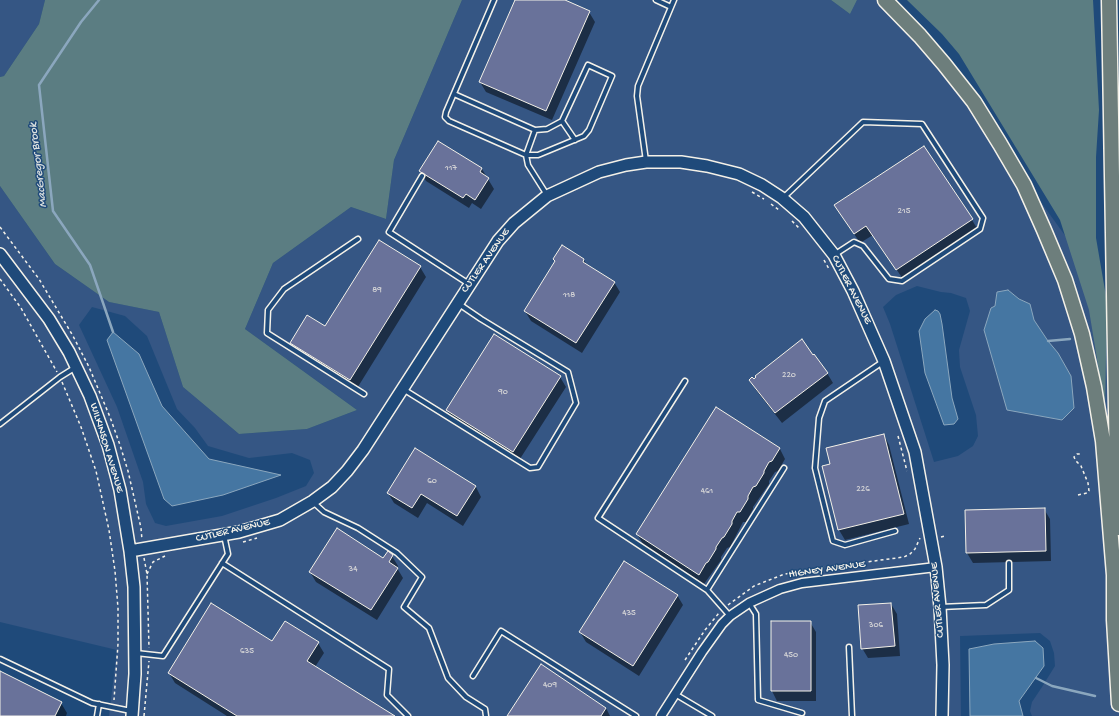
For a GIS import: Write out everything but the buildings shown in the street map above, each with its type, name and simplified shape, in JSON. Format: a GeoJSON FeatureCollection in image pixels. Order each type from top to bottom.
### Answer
{"type":"FeatureCollection","features":[{"type":"Feature","properties":{"kind":"highway"},"geometry":{"type":"LineString","coordinates":[[885,0],[920,36],[944,64],[977,108],[1024,185],[1065,280],[1082,334],[1094,387],[1103,441],[1114,575],[1114,620],[1119,704]]}},
{"type":"Feature","properties":{"kind":"highway"},"geometry":{"type":"LineString","coordinates":[[1109,0],[1119,563]]}},
{"type":"Feature","properties":{"kind":"street","name":"CUTLER AVENUE"},"geometry":{"type":"LineString","coordinates":[[130,551],[225,540],[239,532],[280,520],[313,501],[332,487],[347,472],[363,450],[498,241],[514,223],[547,196],[599,172],[646,162],[681,162],[707,166],[733,173],[762,185],[782,198],[804,217],[829,257],[853,291],[884,361],[915,452],[936,567],[943,665],[942,716]]}},
{"type":"Feature","properties":{"kind":"street","name":"WILKINSON AVENUE"},"geometry":{"type":"LineString","coordinates":[[0,254],[49,319],[69,352],[90,396],[108,445],[120,490],[134,587],[135,674],[133,714]]}},
{"type":"Feature","properties":{"kind":"street","name":"HIGNEY AVENUE"},"geometry":{"type":"LineString","coordinates":[[661,716],[722,624],[730,616],[749,603],[780,589],[802,583],[936,567]]}},
{"type":"Feature","properties":{"kind":"lane"},"geometry":{"type":"LineString","coordinates":[[454,94],[535,130],[547,129],[562,121],[588,65],[612,76],[587,133],[575,140],[538,155],[526,155],[449,121],[445,117],[446,112],[494,0]]}},
{"type":"Feature","properties":{"kind":"lane"},"geometry":{"type":"LineString","coordinates":[[656,0],[671,7]]}},
{"type":"Feature","properties":{"kind":"lane"},"geometry":{"type":"LineString","coordinates":[[646,162],[637,96],[638,86],[674,0]]}},
{"type":"Feature","properties":{"kind":"lane"},"geometry":{"type":"LineString","coordinates":[[562,121],[575,140]]}},
{"type":"Feature","properties":{"kind":"lane"},"geometry":{"type":"LineString","coordinates":[[782,198],[863,122],[922,124],[983,218],[980,229],[902,281],[889,279],[863,246],[854,242],[829,257]]}},
{"type":"Feature","properties":{"kind":"lane"},"geometry":{"type":"LineString","coordinates":[[535,130],[526,155],[528,165],[547,196]]}},
{"type":"Feature","properties":{"kind":"lane"},"geometry":{"type":"LineString","coordinates":[[422,176],[390,232],[469,284]]}},
{"type":"Feature","properties":{"kind":"lane"},"geometry":{"type":"LineString","coordinates":[[358,239],[284,289],[268,310],[268,333],[364,394]]}},
{"type":"Feature","properties":{"kind":"lane"},"geometry":{"type":"LineString","coordinates":[[403,389],[530,468],[538,467],[576,403],[568,372],[481,319],[458,303]]}},
{"type":"Feature","properties":{"kind":"lane"},"geometry":{"type":"LineString","coordinates":[[884,361],[825,402],[820,418],[815,468],[834,541],[845,545],[895,531]]}},
{"type":"Feature","properties":{"kind":"lane"},"geometry":{"type":"LineString","coordinates":[[0,424],[60,377],[76,367]]}},
{"type":"Feature","properties":{"kind":"lane"},"geometry":{"type":"LineString","coordinates":[[685,381],[598,518],[707,590],[730,616]]}},
{"type":"Feature","properties":{"kind":"lane"},"geometry":{"type":"LineString","coordinates":[[707,590],[784,468]]}},
{"type":"Feature","properties":{"kind":"lane"},"geometry":{"type":"LineString","coordinates":[[313,501],[324,512],[358,528],[397,553],[422,577],[404,607],[429,628],[448,678],[466,697],[486,709],[486,716]]}},
{"type":"Feature","properties":{"kind":"lane"},"geometry":{"type":"LineString","coordinates":[[135,653],[163,656],[228,554],[225,540]]}},
{"type":"Feature","properties":{"kind":"lane"},"geometry":{"type":"LineString","coordinates":[[222,562],[389,669],[387,695],[408,716]]}},
{"type":"Feature","properties":{"kind":"lane"},"geometry":{"type":"LineString","coordinates":[[940,607],[986,605],[1009,590],[1009,563]]}},
{"type":"Feature","properties":{"kind":"lane"},"geometry":{"type":"LineString","coordinates":[[749,603],[756,614],[758,700],[802,713]]}},
{"type":"Feature","properties":{"kind":"lane"},"geometry":{"type":"LineString","coordinates":[[473,676],[501,631],[636,716]]}},
{"type":"Feature","properties":{"kind":"lane"},"geometry":{"type":"LineString","coordinates":[[849,647],[852,716]]}},
{"type":"Feature","properties":{"kind":"lane"},"geometry":{"type":"LineString","coordinates":[[0,659],[92,702],[133,714]]}},
{"type":"Feature","properties":{"kind":"lane"},"geometry":{"type":"LineString","coordinates":[[675,694],[709,715]]}},
{"type":"Feature","properties":{"kind":"lane"},"geometry":{"type":"LineString","coordinates":[[97,716],[99,704]]}},
{"type":"Feature","properties":{"kind":"path"},"geometry":{"type":"LineString","coordinates":[[750,191],[765,200]]}},
{"type":"Feature","properties":{"kind":"path"},"geometry":{"type":"LineString","coordinates":[[771,204],[783,213]]}},
{"type":"Feature","properties":{"kind":"path"},"geometry":{"type":"LineString","coordinates":[[792,221],[800,229]]}},
{"type":"Feature","properties":{"kind":"path"},"geometry":{"type":"LineString","coordinates":[[829,257],[830,271]]}},
{"type":"Feature","properties":{"kind":"path"},"geometry":{"type":"LineString","coordinates":[[0,279],[21,308],[60,377],[81,427],[96,471],[109,530],[115,571],[118,622],[117,679],[113,707]]}},
{"type":"Feature","properties":{"kind":"path"},"geometry":{"type":"LineString","coordinates":[[897,433],[909,477]]}},
{"type":"Feature","properties":{"kind":"path"},"geometry":{"type":"LineString","coordinates":[[1078,495],[1089,491],[1088,483],[1081,466],[1074,457],[1077,454],[1082,454]]}},
{"type":"Feature","properties":{"kind":"path"},"geometry":{"type":"LineString","coordinates":[[684,663],[705,630],[724,608],[738,596],[754,586],[782,575],[798,571],[904,557],[915,549],[920,541],[921,534]]}},
{"type":"Feature","properties":{"kind":"path"},"geometry":{"type":"LineString","coordinates":[[225,540],[246,542],[260,537]]}},
{"type":"Feature","properties":{"kind":"path"},"geometry":{"type":"LineString","coordinates":[[147,574],[153,562],[166,555]]}},
{"type":"Feature","properties":{"kind":"shaded area"},"geometry":{"type":"Polygon","coordinates":[[[0,0],[45,0],[39,24],[4,76],[0,77],[0,0]]]}},
{"type":"Feature","properties":{"kind":"shaded area"},"geometry":{"type":"Polygon","coordinates":[[[462,0],[831,0],[850,14],[857,0],[880,0],[977,114],[1119,310],[1119,716],[1032,716],[1030,711],[1032,702],[1055,666],[1054,653],[1050,641],[1040,633],[960,636],[961,716],[109,716],[117,650],[0,622],[0,186],[55,264],[109,302],[159,312],[183,387],[239,434],[307,429],[357,410],[245,329],[273,263],[351,207],[386,219],[394,160],[462,0]],[[917,286],[896,295],[883,307],[890,324],[934,462],[958,456],[973,446],[978,436],[976,415],[960,367],[959,350],[970,311],[966,298],[951,293],[917,286]],[[1008,290],[1000,292],[995,306],[990,308],[1058,353],[1034,320],[1030,304],[1019,299],[1008,290]],[[92,307],[79,325],[117,407],[143,482],[146,504],[155,523],[166,526],[222,516],[276,498],[306,486],[314,473],[310,460],[292,453],[249,458],[208,446],[195,428],[177,409],[147,336],[125,316],[92,307]]]}},
{"type":"Feature","properties":{"kind":"shaded area"},"geometry":{"type":"Polygon","coordinates":[[[1008,290],[1019,299],[1030,304],[1034,320],[1058,353],[1071,376],[1074,408],[1062,420],[1007,410],[984,330],[991,308],[995,306],[997,292],[1008,290]]]}},
{"type":"Feature","properties":{"kind":"shaded area"},"geometry":{"type":"Polygon","coordinates":[[[935,310],[940,314],[952,398],[958,419],[954,424],[944,425],[925,373],[919,331],[925,319],[935,310]]]}},
{"type":"Feature","properties":{"kind":"shaded area"},"geometry":{"type":"Polygon","coordinates":[[[113,332],[139,354],[162,406],[209,459],[281,475],[223,495],[172,506],[164,499],[107,340],[113,332]]]}},
{"type":"Feature","properties":{"kind":"shaded area"},"geometry":{"type":"Polygon","coordinates":[[[1035,641],[1043,648],[1044,666],[1019,701],[1023,716],[970,716],[969,649],[994,644],[1035,641]]]}},
{"type":"Feature","properties":{"kind":"green space"},"geometry":{"type":"Polygon","coordinates":[[[45,0],[462,0],[394,160],[386,219],[351,207],[273,263],[245,329],[357,410],[307,429],[239,434],[183,387],[159,312],[109,302],[55,264],[0,186],[0,77],[4,76],[39,24],[45,0]]]}},
{"type":"Feature","properties":{"kind":"green space"},"geometry":{"type":"Polygon","coordinates":[[[831,0],[857,0],[850,14],[831,0]]]}},
{"type":"Feature","properties":{"kind":"green space"},"geometry":{"type":"Polygon","coordinates":[[[907,0],[1093,0],[1099,110],[1096,157],[1096,238],[1107,302],[1105,408],[1089,310],[1060,220],[959,54],[942,34],[907,0]]]}},
{"type":"Feature","properties":{"kind":"waterway","name":"MacGregor Brook"},"geometry":{"type":"LineString","coordinates":[[99,0],[81,22],[39,85],[53,211],[90,265],[113,332]]}},
{"type":"Feature","properties":{"kind":"waterway"},"geometry":{"type":"LineString","coordinates":[[1048,341],[1070,339]]}},
{"type":"Feature","properties":{"kind":"waterway"},"geometry":{"type":"LineString","coordinates":[[1036,678],[1052,686],[1095,696]]}}]}
